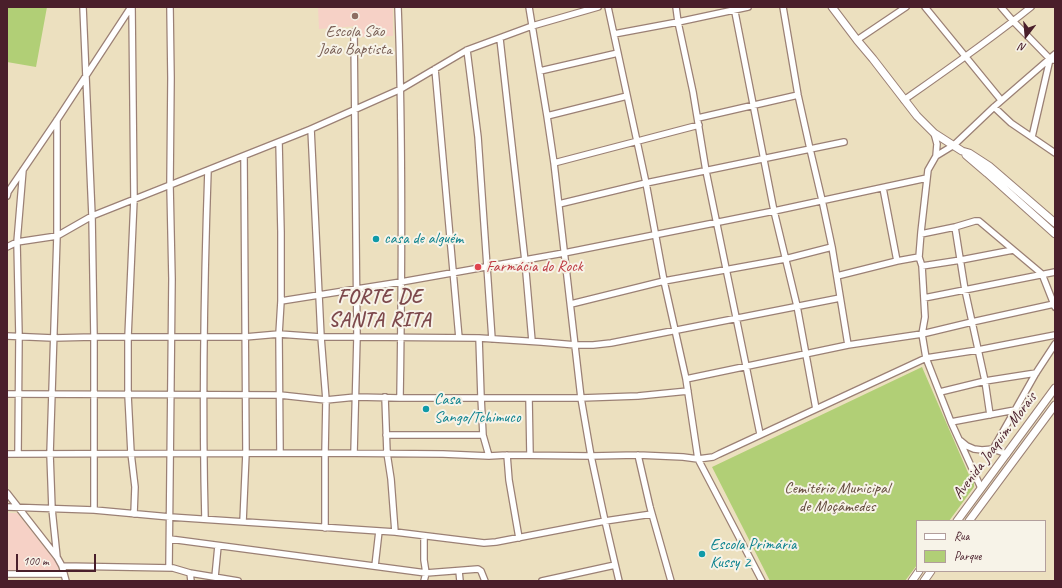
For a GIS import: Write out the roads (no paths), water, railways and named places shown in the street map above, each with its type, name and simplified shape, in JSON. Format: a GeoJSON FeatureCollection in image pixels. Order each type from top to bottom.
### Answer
{"type":"FeatureCollection","features":[{"type":"Feature","properties":{"kind":"street"},"geometry":{"type":"LineString","coordinates":[[83,7],[92,216],[94,510]]}},
{"type":"Feature","properties":{"kind":"street"},"geometry":{"type":"LineString","coordinates":[[7,196],[8,192],[131,7]]}},
{"type":"Feature","properties":{"kind":"street"},"geometry":{"type":"LineString","coordinates":[[131,7],[134,199],[128,336],[128,394],[131,454],[135,487],[134,514]]}},
{"type":"Feature","properties":{"kind":"street"},"geometry":{"type":"LineString","coordinates":[[169,568],[172,280],[170,185],[170,7]]}},
{"type":"Feature","properties":{"kind":"street"},"geometry":{"type":"LineString","coordinates":[[398,7],[401,89],[400,398]]}},
{"type":"Feature","properties":{"kind":"street"},"geometry":{"type":"LineString","coordinates":[[529,7],[548,116],[581,398],[591,456],[619,581]]}},
{"type":"Feature","properties":{"kind":"street"},"geometry":{"type":"LineString","coordinates":[[7,247],[17,242],[57,236],[92,216],[312,129],[401,89],[468,50],[532,26],[598,7]]}},
{"type":"Feature","properties":{"kind":"street"},"geometry":{"type":"LineString","coordinates":[[608,7],[646,183],[664,281],[686,379],[698,459],[762,581]]}},
{"type":"Feature","properties":{"kind":"street"},"geometry":{"type":"LineString","coordinates":[[676,7],[698,118],[706,171],[760,434]]}},
{"type":"Feature","properties":{"kind":"street"},"geometry":{"type":"LineString","coordinates":[[614,34],[748,7]]}},
{"type":"Feature","properties":{"kind":"street"},"geometry":{"type":"LineString","coordinates":[[783,7],[798,95],[832,247],[848,345]]}},
{"type":"Feature","properties":{"kind":"street"},"geometry":{"type":"LineString","coordinates":[[832,7],[904,100],[934,133],[990,166],[1055,223]]}},
{"type":"Feature","properties":{"kind":"street"},"geometry":{"type":"LineString","coordinates":[[857,40],[906,7]]}},
{"type":"Feature","properties":{"kind":"street"},"geometry":{"type":"LineString","coordinates":[[925,7],[1001,100]]}},
{"type":"Feature","properties":{"kind":"street"},"geometry":{"type":"LineString","coordinates":[[1001,7],[1052,60]]}},
{"type":"Feature","properties":{"kind":"street"},"geometry":{"type":"LineString","coordinates":[[904,100],[965,57],[1031,7]]}},
{"type":"Feature","properties":{"kind":"street"},"geometry":{"type":"LineString","coordinates":[[734,9],[765,159],[774,211],[796,306],[816,409]]}},
{"type":"Feature","properties":{"kind":"street"},"geometry":{"type":"LineString","coordinates":[[354,32],[356,109],[356,397],[354,453]]}},
{"type":"Feature","properties":{"kind":"street"},"geometry":{"type":"LineString","coordinates":[[500,38],[532,341]]}},
{"type":"Feature","properties":{"kind":"street"},"geometry":{"type":"LineString","coordinates":[[468,50],[478,137],[492,339]]}},
{"type":"Feature","properties":{"kind":"street"},"geometry":{"type":"LineString","coordinates":[[540,71],[618,53]]}},
{"type":"Feature","properties":{"kind":"street"},"geometry":{"type":"LineString","coordinates":[[1032,137],[1052,60],[1055,54]]}},
{"type":"Feature","properties":{"kind":"street"},"geometry":{"type":"LineString","coordinates":[[936,156],[954,145],[1001,100],[1052,60]]}},
{"type":"Feature","properties":{"kind":"street"},"geometry":{"type":"LineString","coordinates":[[435,69],[459,338]]}},
{"type":"Feature","properties":{"kind":"street"},"geometry":{"type":"LineString","coordinates":[[698,118],[798,95]]}},
{"type":"Feature","properties":{"kind":"street"},"geometry":{"type":"LineString","coordinates":[[548,116],[627,96]]}},
{"type":"Feature","properties":{"kind":"street"},"geometry":{"type":"LineString","coordinates":[[994,107],[1011,123],[1055,153]]}},
{"type":"Feature","properties":{"kind":"street"},"geometry":{"type":"LineString","coordinates":[[57,120],[57,236],[50,454],[52,509],[57,557]]}},
{"type":"Feature","properties":{"kind":"street"},"geometry":{"type":"LineString","coordinates":[[554,163],[699,125]]}},
{"type":"Feature","properties":{"kind":"street"},"geometry":{"type":"LineString","coordinates":[[312,129],[321,337],[326,400],[324,452],[325,528]]}},
{"type":"Feature","properties":{"kind":"street"},"geometry":{"type":"LineString","coordinates":[[934,133],[937,144],[936,156],[928,170],[919,257],[922,266],[925,317],[922,334],[926,358],[951,422],[981,488]]}},
{"type":"Feature","properties":{"kind":"street"},"geometry":{"type":"LineString","coordinates":[[279,142],[281,232],[281,301],[279,334],[280,453]]}},
{"type":"Feature","properties":{"kind":"street"},"geometry":{"type":"LineString","coordinates":[[559,204],[646,183],[844,142]]}},
{"type":"Feature","properties":{"kind":"street"},"geometry":{"type":"LineString","coordinates":[[962,150],[967,157],[1055,234]]}},
{"type":"Feature","properties":{"kind":"street"},"geometry":{"type":"LineString","coordinates":[[243,522],[246,453],[244,156]]}},
{"type":"Feature","properties":{"kind":"street"},"geometry":{"type":"LineString","coordinates":[[18,454],[19,394],[17,242],[23,170]]}},
{"type":"Feature","properties":{"kind":"street"},"geometry":{"type":"LineString","coordinates":[[204,519],[203,394],[208,170]]}},
{"type":"Feature","properties":{"kind":"street"},"geometry":{"type":"LineString","coordinates":[[281,301],[356,290],[564,253],[774,211],[927,178]]}},
{"type":"Feature","properties":{"kind":"street"},"geometry":{"type":"LineString","coordinates":[[883,188],[897,261]]}},
{"type":"Feature","properties":{"kind":"street"},"geometry":{"type":"LineString","coordinates":[[686,379],[848,345],[922,334],[1055,305],[1042,274],[979,221],[921,234]]}},
{"type":"Feature","properties":{"kind":"street"},"geometry":{"type":"LineString","coordinates":[[955,227],[965,290],[985,381],[990,415]]}},
{"type":"Feature","properties":{"kind":"street"},"geometry":{"type":"LineString","coordinates":[[571,304],[664,281],[785,259],[832,247]]}},
{"type":"Feature","properties":{"kind":"street"},"geometry":{"type":"LineString","coordinates":[[922,266],[1013,250]]}},
{"type":"Feature","properties":{"kind":"street"},"geometry":{"type":"LineString","coordinates":[[836,276],[919,257]]}},
{"type":"Feature","properties":{"kind":"street"},"geometry":{"type":"LineString","coordinates":[[924,298],[1055,272]]}},
{"type":"Feature","properties":{"kind":"street"},"geometry":{"type":"LineString","coordinates":[[7,336],[53,338],[128,336],[245,337],[279,334],[321,337],[479,338],[532,341],[576,346],[610,343],[840,298]]}},
{"type":"Feature","properties":{"kind":"street"},"geometry":{"type":"LineString","coordinates":[[7,454],[324,452],[490,456],[638,455],[698,459],[713,457],[926,358],[978,350],[1055,335]]}},
{"type":"Feature","properties":{"kind":"street"},"geometry":{"type":"LineString","coordinates":[[479,338],[483,435],[490,456]]}},
{"type":"Feature","properties":{"kind":"street"},"geometry":{"type":"LineString","coordinates":[[993,449],[1036,372],[1055,344]]}},
{"type":"Feature","properties":{"kind":"street"},"geometry":{"type":"LineString","coordinates":[[940,392],[985,381],[1036,372]]}},
{"type":"Feature","properties":{"kind":"street","name":"Avenida Joaquim Morais"},"geometry":{"type":"LineString","coordinates":[[957,520],[1055,388]]}},
{"type":"Feature","properties":{"kind":"street"},"geometry":{"type":"LineString","coordinates":[[7,394],[280,395],[326,400],[356,397],[581,398],[638,396],[688,390]]}},
{"type":"Feature","properties":{"kind":"street"},"geometry":{"type":"LineString","coordinates":[[385,397],[387,453],[391,479],[395,532]]}},
{"type":"Feature","properties":{"kind":"street"},"geometry":{"type":"LineString","coordinates":[[529,398],[530,455]]}},
{"type":"Feature","properties":{"kind":"street","name":"Avenida Joaquim Morais"},"geometry":{"type":"LineString","coordinates":[[970,520],[1055,405]]}},
{"type":"Feature","properties":{"kind":"street"},"geometry":{"type":"LineString","coordinates":[[951,422],[1015,410]]}},
{"type":"Feature","properties":{"kind":"street"},"geometry":{"type":"LineString","coordinates":[[386,435],[483,435]]}},
{"type":"Feature","properties":{"kind":"street"},"geometry":{"type":"LineString","coordinates":[[959,440],[974,449],[993,449],[1007,454]]}},
{"type":"Feature","properties":{"kind":"street"},"geometry":{"type":"LineString","coordinates":[[507,455],[510,485],[519,538]]}},
{"type":"Feature","properties":{"kind":"street"},"geometry":{"type":"LineString","coordinates":[[638,455],[652,514],[671,581]]}},
{"type":"Feature","properties":{"kind":"street"},"geometry":{"type":"LineString","coordinates":[[7,493],[57,557],[62,566],[66,581]]}},
{"type":"Feature","properties":{"kind":"street"},"geometry":{"type":"LineString","coordinates":[[7,507],[94,510],[170,517],[395,532],[484,543],[652,514]]}},
{"type":"Feature","properties":{"kind":"street"},"geometry":{"type":"LineString","coordinates":[[375,566],[379,531]]}},
{"type":"Feature","properties":{"kind":"street"},"geometry":{"type":"LineString","coordinates":[[424,536],[424,560],[426,573],[424,581]]}},
{"type":"Feature","properties":{"kind":"street"},"geometry":{"type":"LineString","coordinates":[[170,539],[426,573],[480,570],[484,581]]}},
{"type":"Feature","properties":{"kind":"street"},"geometry":{"type":"LineString","coordinates":[[215,577],[218,546]]}},
{"type":"Feature","properties":{"kind":"street"},"geometry":{"type":"LineString","coordinates":[[546,581],[615,565]]}},
{"type":"Feature","properties":{"kind":"street"},"geometry":{"type":"LineString","coordinates":[[62,566],[169,568],[238,581]]}},
{"type":"Feature","properties":{"kind":"street"},"geometry":{"type":"LineString","coordinates":[[459,571],[460,581]]}},
{"type":"Feature","properties":{"kind":"street"},"geometry":{"type":"LineString","coordinates":[[912,581],[918,572]]}},
{"type":"Feature","properties":{"kind":"street"},"geometry":{"type":"LineString","coordinates":[[924,581],[931,572]]}},
{"type":"Feature","properties":{"kind":"street"},"geometry":{"type":"LineString","coordinates":[[190,573],[191,581]]}},
{"type":"Feature","properties":{"kind":"street"},"geometry":{"type":"LineString","coordinates":[[7,574],[64,574]]}},
{"type":"Feature","properties":{"kind":"place","name":"Escola São João Baptista"},"geometry":{"type":"Point","coordinates":[355,16]}},
{"type":"Feature","properties":{"kind":"place","name":"casa de alguém"},"geometry":{"type":"Point","coordinates":[376,239]}},
{"type":"Feature","properties":{"kind":"place","name":"Farmácia do Rock"},"geometry":{"type":"Point","coordinates":[478,267]}},
{"type":"Feature","properties":{"kind":"place","name":"Casa Sango/Tchimuco"},"geometry":{"type":"Point","coordinates":[426,409]}},
{"type":"Feature","properties":{"kind":"place","name":"Escola Primária Kussy 2"},"geometry":{"type":"Point","coordinates":[702,554]}},
{"type":"Feature","properties":{"kind":"district","name":"FORTE DE SANTA RITA"},"geometry":{"type":"Point","coordinates":[380,310]}},
{"type":"Feature","properties":{"kind":"park label","name":"Cemitério Municipal de Moçâmedes"},"geometry":{"type":"Point","coordinates":[837,498]}}]}
